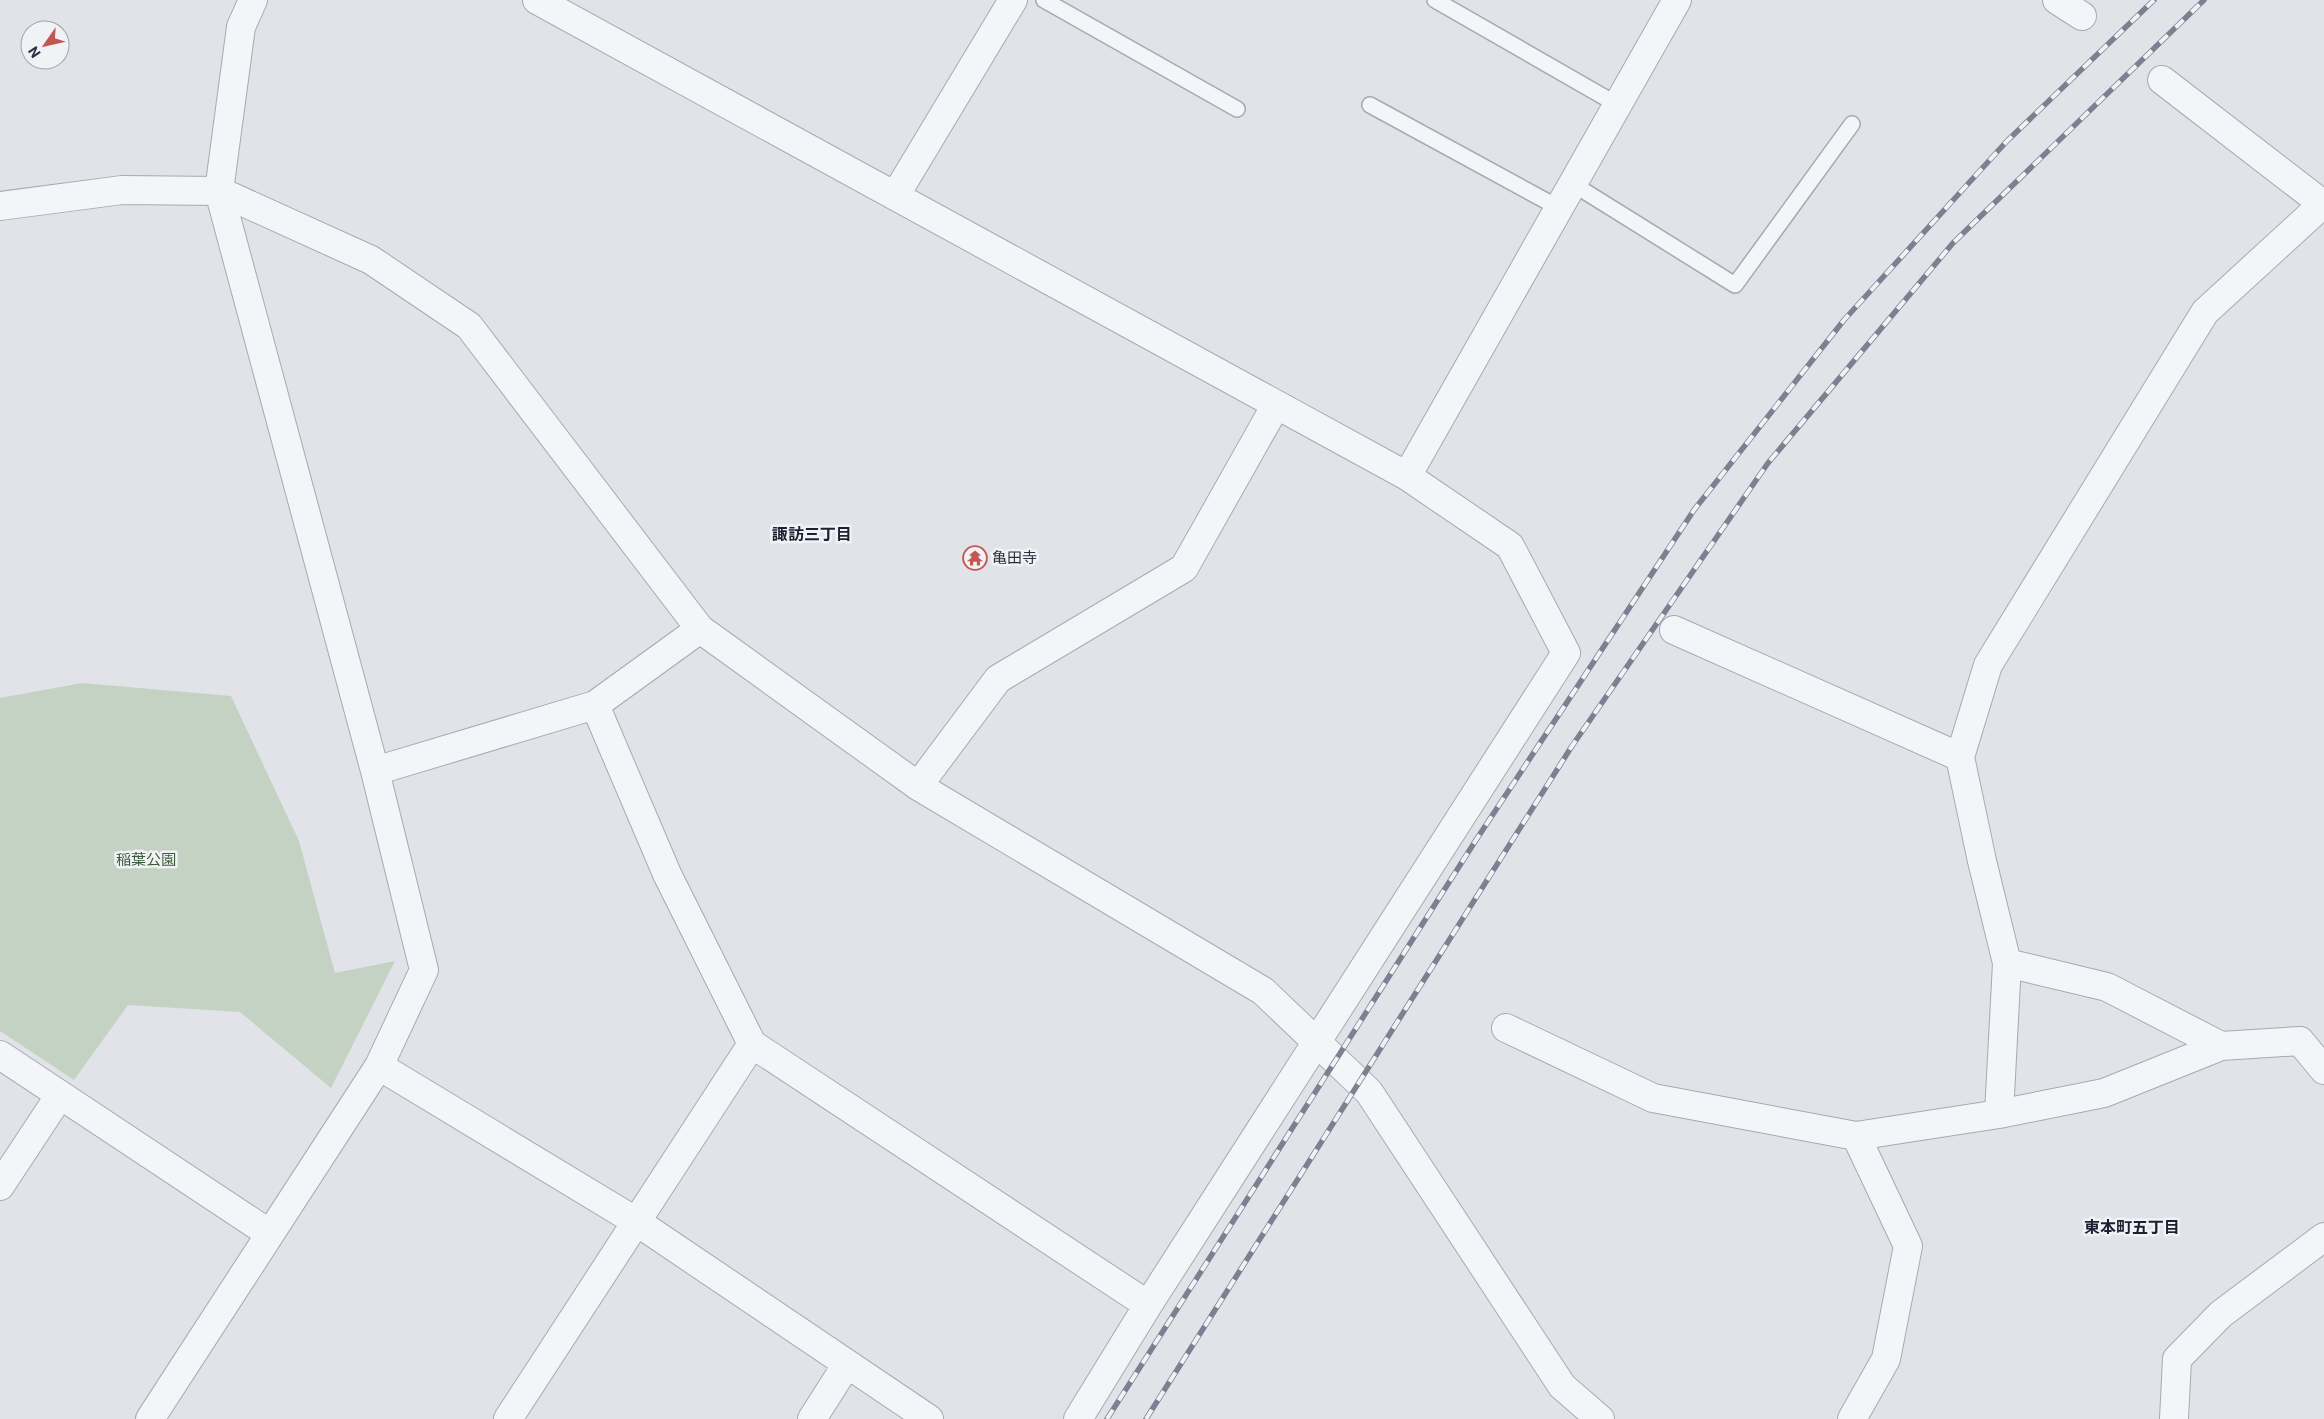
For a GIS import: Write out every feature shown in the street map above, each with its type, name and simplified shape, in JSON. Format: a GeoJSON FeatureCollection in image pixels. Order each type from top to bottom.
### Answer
{"type":"FeatureCollection","features":[{"type":"Feature","properties":{"kind":"street"},"geometry":{"type":"LineString","coordinates":[[150,1419],[379,1066],[424,970],[375,771],[219,191],[241,27],[253,0]]}},
{"type":"Feature","properties":{"kind":"street"},"geometry":{"type":"LineString","coordinates":[[537,0],[1407,476],[1510,546],[1566,653],[1148,1305],[1078,1419]]}},
{"type":"Feature","properties":{"kind":"street"},"geometry":{"type":"LineString","coordinates":[[895,196],[1013,0]]}},
{"type":"Feature","properties":{"kind":"street"},"geometry":{"type":"LineString","coordinates":[[1407,476],[1678,0]]}},
{"type":"Feature","properties":{"kind":"street"},"geometry":{"type":"LineString","coordinates":[[2056,0],[2082,16]]}},
{"type":"Feature","properties":{"kind":"street"},"geometry":{"type":"LineString","coordinates":[[1999,1114],[2007,963],[1982,861],[1960,758],[1988,665],[2205,312],[2324,204],[2162,80]]}},
{"type":"Feature","properties":{"kind":"street"},"geometry":{"type":"LineString","coordinates":[[0,206],[122,190],[219,191],[371,260],[469,326],[700,629],[918,786],[1264,991],[1369,1092],[1562,1386],[1600,1419]]}},
{"type":"Feature","properties":{"kind":"street"},"geometry":{"type":"LineString","coordinates":[[918,786],[998,679],[1184,568],[1276,405]]}},
{"type":"Feature","properties":{"kind":"street"},"geometry":{"type":"LineString","coordinates":[[375,771],[595,705],[700,629]]}},
{"type":"Feature","properties":{"kind":"street"},"geometry":{"type":"LineString","coordinates":[[1674,630],[1960,758]]}},
{"type":"Feature","properties":{"kind":"street"},"geometry":{"type":"LineString","coordinates":[[595,705],[667,874],[752,1044],[1148,1305]]}},
{"type":"Feature","properties":{"kind":"street"},"geometry":{"type":"LineString","coordinates":[[2007,963],[2107,987],[2221,1046]]}},
{"type":"Feature","properties":{"kind":"street"},"geometry":{"type":"LineString","coordinates":[[1506,1028],[1653,1098],[1856,1136],[1999,1114],[2104,1093],[2221,1046],[2300,1041],[2324,1070]]}},
{"type":"Feature","properties":{"kind":"street"},"geometry":{"type":"LineString","coordinates":[[508,1419],[752,1044]]}},
{"type":"Feature","properties":{"kind":"street"},"geometry":{"type":"LineString","coordinates":[[0,1055],[270,1234]]}},
{"type":"Feature","properties":{"kind":"street"},"geometry":{"type":"LineString","coordinates":[[379,1066],[637,1222],[929,1419]]}},
{"type":"Feature","properties":{"kind":"street"},"geometry":{"type":"LineString","coordinates":[[0,1186],[60,1095]]}},
{"type":"Feature","properties":{"kind":"street"},"geometry":{"type":"LineString","coordinates":[[1852,1419],[1886,1359],[1908,1246],[1856,1136]]}},
{"type":"Feature","properties":{"kind":"street"},"geometry":{"type":"LineString","coordinates":[[2174,1419],[2177,1359],[2221,1314],[2324,1237]]}},
{"type":"Feature","properties":{"kind":"street"},"geometry":{"type":"LineString","coordinates":[[812,1419],[847,1364]]}},
{"type":"Feature","properties":{"kind":"lane"},"geometry":{"type":"LineString","coordinates":[[1044,0],[1237,109]]}},
{"type":"Feature","properties":{"kind":"lane"},"geometry":{"type":"LineString","coordinates":[[1435,0],[1618,105]]}},
{"type":"Feature","properties":{"kind":"lane"},"geometry":{"type":"LineString","coordinates":[[1370,105],[1559,208]]}},
{"type":"Feature","properties":{"kind":"lane"},"geometry":{"type":"LineString","coordinates":[[1573,184],[1735,285],[1852,124]]}},
{"type":"Feature","properties":{"kind":"green space","name":"稲葉公園"},"geometry":{"type":"Polygon","coordinates":[[[82,683],[231,696],[299,841],[335,973],[395,961],[331,1088],[240,1012],[128,1005],[74,1080],[0,1031],[0,698],[82,683]]]}},
{"type":"Feature","properties":{"kind":"railway"},"geometry":{"type":"LineString","coordinates":[[1107,1419],[1476,840],[1694,510],[1844,320],[2007,141],[2154,0]]}},
{"type":"Feature","properties":{"kind":"railway"},"geometry":{"type":"LineString","coordinates":[[1146,1419],[1572,746],[1768,463],[1953,243],[2204,0]]}},
{"type":"Feature","properties":{"kind":"place","name":"亀田寺"},"geometry":{"type":"Point","coordinates":[975,558]}},
{"type":"Feature","properties":{"kind":"district","name":"諏訪三丁目"},"geometry":{"type":"Point","coordinates":[812,534]}},
{"type":"Feature","properties":{"kind":"district","name":"東本町五丁目"},"geometry":{"type":"Point","coordinates":[2132,1227]}}]}
